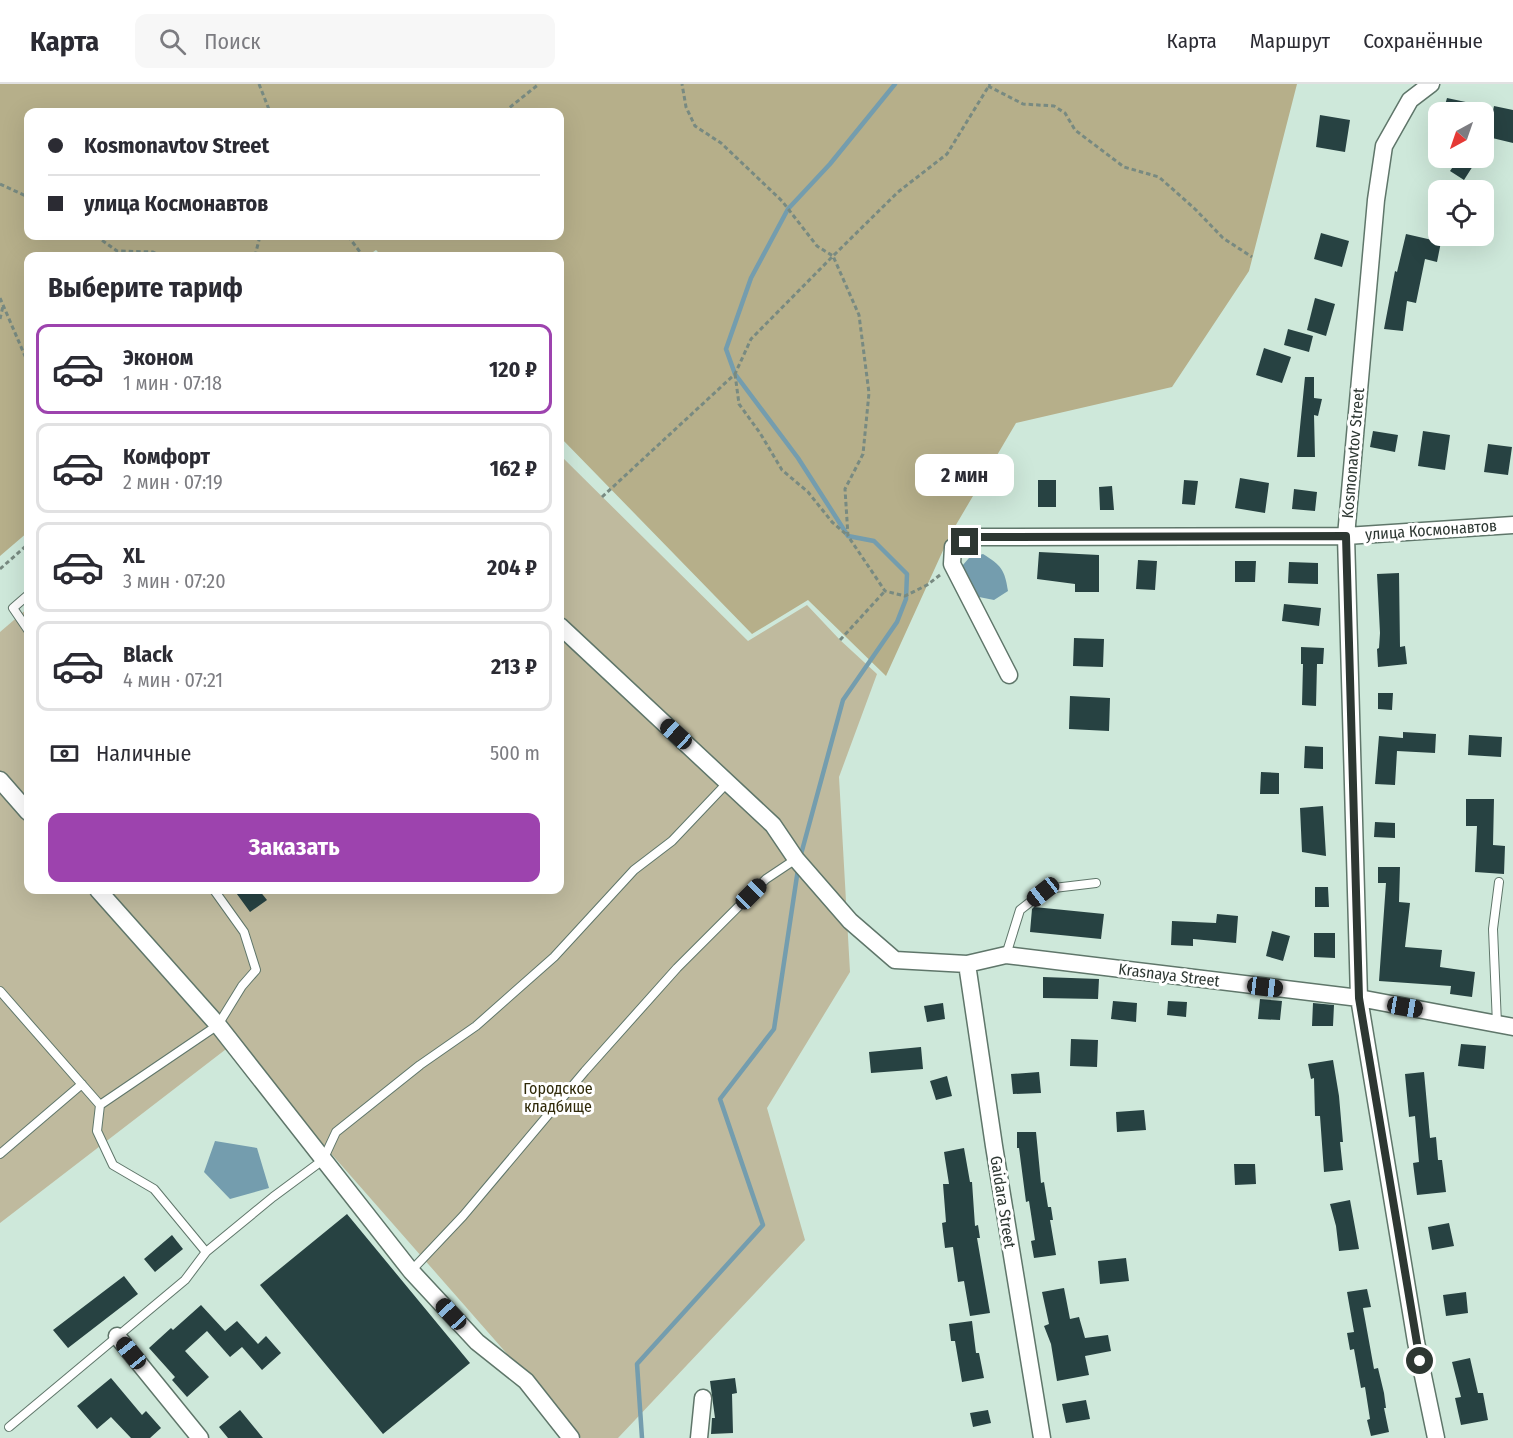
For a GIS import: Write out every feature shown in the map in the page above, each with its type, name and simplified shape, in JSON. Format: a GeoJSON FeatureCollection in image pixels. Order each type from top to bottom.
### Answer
{"type":"FeatureCollection","features":[{"type":"Feature","properties":{"kind":"street","name":"Kosmonavtov Street"},"geometry":{"type":"LineString","coordinates":[[1431,84],[1410,100],[1384,146],[1376,200],[1346,536],[1359,998],[1416,1342],[1436,1438]]}},
{"type":"Feature","properties":{"kind":"street","name":"улица Космонавтов"},"geometry":{"type":"LineString","coordinates":[[952,564],[953,547],[976,537],[1346,536],[1513,525]]}},
{"type":"Feature","properties":{"kind":"street"},"geometry":{"type":"LineString","coordinates":[[952,564],[1009,675]]}},
{"type":"Feature","properties":{"kind":"street","name":"Krasnaya Street"},"geometry":{"type":"LineString","coordinates":[[564,630],[773,825],[796,859],[850,921],[895,960],[967,964],[1006,955],[1359,998],[1505,1025]]}},
{"type":"Feature","properties":{"kind":"street"},"geometry":{"type":"LineString","coordinates":[[0,780],[24,807]]}},
{"type":"Feature","properties":{"kind":"street"},"geometry":{"type":"LineString","coordinates":[[102,894],[218,1025],[411,1271],[477,1342],[526,1381],[572,1438]]}},
{"type":"Feature","properties":{"kind":"street","name":"Gaidara Street"},"geometry":{"type":"LineString","coordinates":[[967,964],[1042,1438]]}},
{"type":"Feature","properties":{"kind":"street"},"geometry":{"type":"LineString","coordinates":[[117,1336],[200,1438]]}},
{"type":"Feature","properties":{"kind":"street"},"geometry":{"type":"LineString","coordinates":[[699,1438],[704,1398]]}},
{"type":"Feature","properties":{"kind":"lane"},"geometry":{"type":"LineString","coordinates":[[24,598],[13,608],[24,624]]}},
{"type":"Feature","properties":{"kind":"lane"},"geometry":{"type":"LineString","coordinates":[[9,1427],[185,1280],[206,1252],[273,1197],[323,1160],[336,1132],[420,1065],[476,1026],[554,957],[634,870],[672,840],[728,782]]}},
{"type":"Feature","properties":{"kind":"lane"},"geometry":{"type":"LineString","coordinates":[[411,1271],[463,1216],[585,1071],[677,968],[766,879],[796,859]]}},
{"type":"Feature","properties":{"kind":"lane"},"geometry":{"type":"LineString","coordinates":[[1499,882],[1493,929],[1505,1025]]}},
{"type":"Feature","properties":{"kind":"lane"},"geometry":{"type":"LineString","coordinates":[[1006,955],[1020,910],[1043,892],[1054,888],[1096,883]]}},
{"type":"Feature","properties":{"kind":"lane"},"geometry":{"type":"LineString","coordinates":[[100,1106],[218,1025],[242,986],[256,970],[244,932],[217,894]]}},
{"type":"Feature","properties":{"kind":"lane"},"geometry":{"type":"LineString","coordinates":[[0,991],[100,1106],[97,1131],[113,1165],[154,1190],[206,1252]]}},
{"type":"Feature","properties":{"kind":"lane"},"geometry":{"type":"LineString","coordinates":[[0,1154],[82,1084]]}},
{"type":"Feature","properties":{"kind":"path"},"geometry":{"type":"LineString","coordinates":[[259,84],[268,108]]}},
{"type":"Feature","properties":{"kind":"path"},"geometry":{"type":"LineString","coordinates":[[509,108],[539,84]]}},
{"type":"Feature","properties":{"kind":"path"},"geometry":{"type":"LineString","coordinates":[[682,84],[686,106],[695,126],[722,143],[782,201],[817,246],[833,256],[859,315],[869,393],[863,454],[845,489],[848,536]]}},
{"type":"Feature","properties":{"kind":"path"},"geometry":{"type":"LineString","coordinates":[[602,497],[735,374],[751,339],[833,256],[898,192],[947,154],[989,85],[1023,104],[1054,106],[1065,113],[1075,130],[1124,166],[1158,177],[1196,210],[1223,238],[1252,257]]}},
{"type":"Feature","properties":{"kind":"path"},"geometry":{"type":"LineString","coordinates":[[0,184],[24,195]]}},
{"type":"Feature","properties":{"kind":"path"},"geometry":{"type":"LineString","coordinates":[[102,240],[117,251],[153,252]]}},
{"type":"Feature","properties":{"kind":"path"},"geometry":{"type":"LineString","coordinates":[[0,298],[24,354]]}},
{"type":"Feature","properties":{"kind":"path"},"geometry":{"type":"LineString","coordinates":[[0,319],[3,306]]}},
{"type":"Feature","properties":{"kind":"path"},"geometry":{"type":"LineString","coordinates":[[735,374],[739,404],[782,470],[808,492],[832,522],[848,536],[885,591],[907,595],[927,585],[952,564]]}},
{"type":"Feature","properties":{"kind":"path"},"geometry":{"type":"LineString","coordinates":[[0,569],[24,548]]}},
{"type":"Feature","properties":{"kind":"path"},"geometry":{"type":"LineString","coordinates":[[840,640],[885,591]]}},
{"type":"Feature","properties":{"kind":"green space","name":"Городское кладбище"},"geometry":{"type":"Polygon","coordinates":[[[564,459],[748,641],[807,605],[877,674],[839,777],[850,972],[767,1108],[805,1240],[618,1438],[581,1438],[234,1043],[0,1223],[0,632],[24,611],[24,894],[564,894],[564,459]]]}},
{"type":"Feature","properties":{"kind":"shaded area"},"geometry":{"type":"Polygon","coordinates":[[[0,84],[1297,84],[1249,271],[1172,387],[1016,423],[950,535],[886,676],[808,600],[752,634],[564,441],[564,252],[378,252],[376,250],[373,252],[24,252],[24,535],[0,556],[0,84]]]}},
{"type":"Feature","properties":{"kind":"water"},"geometry":{"type":"Polygon","coordinates":[[[983,554],[1001,569],[1007,584],[1008,591],[994,600],[979,597],[962,566],[969,558],[983,554]]]}},
{"type":"Feature","properties":{"kind":"water"},"geometry":{"type":"Polygon","coordinates":[[[215,1141],[257,1148],[269,1188],[230,1199],[204,1172],[215,1141]]]}},
{"type":"Feature","properties":{"kind":"building"},"geometry":{"type":"Polygon","coordinates":[[[1447,98],[1466,102],[1446,102],[1447,98]]]}},
{"type":"Feature","properties":{"kind":"building"},"geometry":{"type":"Polygon","coordinates":[[[1494,106],[1513,110],[1513,143],[1494,138],[1494,106]]]}},
{"type":"Feature","properties":{"kind":"building"},"geometry":{"type":"Polygon","coordinates":[[[1320,115],[1350,120],[1345,152],[1316,147],[1320,115]]]}},
{"type":"Feature","properties":{"kind":"building"},"geometry":{"type":"Polygon","coordinates":[[[1452,168],[1472,168],[1464,180],[1450,171],[1452,168]]]}},
{"type":"Feature","properties":{"kind":"building"},"geometry":{"type":"Polygon","coordinates":[[[1321,233],[1349,241],[1342,267],[1314,259],[1321,233]]]}},
{"type":"Feature","properties":{"kind":"building"},"geometry":{"type":"Polygon","coordinates":[[[1406,234],[1428,239],[1428,246],[1440,246],[1437,262],[1425,259],[1416,303],[1407,301],[1403,331],[1384,329],[1395,271],[1397,272],[1406,234]]]}},
{"type":"Feature","properties":{"kind":"building"},"geometry":{"type":"Polygon","coordinates":[[[1315,298],[1335,304],[1326,336],[1307,330],[1315,298]]]}},
{"type":"Feature","properties":{"kind":"building"},"geometry":{"type":"Polygon","coordinates":[[[1288,329],[1313,336],[1309,352],[1284,345],[1288,329]]]}},
{"type":"Feature","properties":{"kind":"building"},"geometry":{"type":"Polygon","coordinates":[[[1264,348],[1291,357],[1282,383],[1256,375],[1264,348]]]}},
{"type":"Feature","properties":{"kind":"building"},"geometry":{"type":"Polygon","coordinates":[[[1305,377],[1314,377],[1314,398],[1322,399],[1318,416],[1314,415],[1315,457],[1297,457],[1305,377]]]}},
{"type":"Feature","properties":{"kind":"building"},"geometry":{"type":"Polygon","coordinates":[[[1373,431],[1398,435],[1395,452],[1370,447],[1373,431]]]}},
{"type":"Feature","properties":{"kind":"building"},"geometry":{"type":"Polygon","coordinates":[[[1423,431],[1450,435],[1445,470],[1418,466],[1423,431]]]}},
{"type":"Feature","properties":{"kind":"building"},"geometry":{"type":"Polygon","coordinates":[[[1488,444],[1512,447],[1508,475],[1484,472],[1488,444]]]}},
{"type":"Feature","properties":{"kind":"building"},"geometry":{"type":"Polygon","coordinates":[[[1240,478],[1269,483],[1265,513],[1235,508],[1240,478]]]}},
{"type":"Feature","properties":{"kind":"building"},"geometry":{"type":"Polygon","coordinates":[[[1038,480],[1056,480],[1056,507],[1038,507],[1038,480]]]}},
{"type":"Feature","properties":{"kind":"building"},"geometry":{"type":"Polygon","coordinates":[[[1184,480],[1198,481],[1195,505],[1182,504],[1184,480]]]}},
{"type":"Feature","properties":{"kind":"building"},"geometry":{"type":"Polygon","coordinates":[[[1112,486],[1114,510],[1100,510],[1099,487],[1112,486]]]}},
{"type":"Feature","properties":{"kind":"building"},"geometry":{"type":"Polygon","coordinates":[[[1294,489],[1317,492],[1315,511],[1292,509],[1294,489]]]}},
{"type":"Feature","properties":{"kind":"building"},"geometry":{"type":"Polygon","coordinates":[[[1039,552],[1099,555],[1099,592],[1075,592],[1075,584],[1037,579],[1039,552]]]}},
{"type":"Feature","properties":{"kind":"building"},"geometry":{"type":"Polygon","coordinates":[[[1138,560],[1157,561],[1155,590],[1136,589],[1138,560]]]}},
{"type":"Feature","properties":{"kind":"building"},"geometry":{"type":"Polygon","coordinates":[[[1235,561],[1256,561],[1255,582],[1235,582],[1235,561]]]}},
{"type":"Feature","properties":{"kind":"building"},"geometry":{"type":"Polygon","coordinates":[[[1289,562],[1318,563],[1318,584],[1288,583],[1289,562]]]}},
{"type":"Feature","properties":{"kind":"building"},"geometry":{"type":"Polygon","coordinates":[[[1399,573],[1400,647],[1405,646],[1407,664],[1378,667],[1377,649],[1380,633],[1377,574],[1399,573]]]}},
{"type":"Feature","properties":{"kind":"building"},"geometry":{"type":"Polygon","coordinates":[[[1284,604],[1321,608],[1319,626],[1282,621],[1284,604]]]}},
{"type":"Feature","properties":{"kind":"building"},"geometry":{"type":"Polygon","coordinates":[[[1074,638],[1104,639],[1103,667],[1073,666],[1074,638]]]}},
{"type":"Feature","properties":{"kind":"building"},"geometry":{"type":"Polygon","coordinates":[[[1301,647],[1324,648],[1323,664],[1317,664],[1316,706],[1302,705],[1301,647]]]}},
{"type":"Feature","properties":{"kind":"building"},"geometry":{"type":"Polygon","coordinates":[[[1378,693],[1393,693],[1392,710],[1378,709],[1378,693]]]}},
{"type":"Feature","properties":{"kind":"building"},"geometry":{"type":"Polygon","coordinates":[[[1070,696],[1110,698],[1109,731],[1069,729],[1070,696]]]}},
{"type":"Feature","properties":{"kind":"building"},"geometry":{"type":"Polygon","coordinates":[[[1403,732],[1436,734],[1435,753],[1397,751],[1395,785],[1375,784],[1379,736],[1403,738],[1403,732]]]}},
{"type":"Feature","properties":{"kind":"building"},"geometry":{"type":"Polygon","coordinates":[[[1469,735],[1502,737],[1501,757],[1468,755],[1469,735]]]}},
{"type":"Feature","properties":{"kind":"building"},"geometry":{"type":"Polygon","coordinates":[[[1305,746],[1323,747],[1323,769],[1304,768],[1305,746]]]}},
{"type":"Feature","properties":{"kind":"building"},"geometry":{"type":"Polygon","coordinates":[[[1261,772],[1279,773],[1279,794],[1260,794],[1261,772]]]}},
{"type":"Feature","properties":{"kind":"building"},"geometry":{"type":"Polygon","coordinates":[[[1466,799],[1494,799],[1493,845],[1505,846],[1504,874],[1475,872],[1477,826],[1466,826],[1466,799]]]}},
{"type":"Feature","properties":{"kind":"building"},"geometry":{"type":"Polygon","coordinates":[[[1323,806],[1326,856],[1302,852],[1300,808],[1323,806]]]}},
{"type":"Feature","properties":{"kind":"building"},"geometry":{"type":"Polygon","coordinates":[[[1375,822],[1395,823],[1395,838],[1374,837],[1375,822]]]}},
{"type":"Feature","properties":{"kind":"building"},"geometry":{"type":"Polygon","coordinates":[[[1378,867],[1400,867],[1399,902],[1410,903],[1405,947],[1442,950],[1440,967],[1475,972],[1472,997],[1450,994],[1451,986],[1379,981],[1386,883],[1378,883],[1378,867]]]}},
{"type":"Feature","properties":{"kind":"building"},"geometry":{"type":"Polygon","coordinates":[[[1315,887],[1328,887],[1329,907],[1315,907],[1315,887]]]}},
{"type":"Feature","properties":{"kind":"building"},"geometry":{"type":"Polygon","coordinates":[[[237,894],[262,894],[267,900],[250,912],[237,894]]]}},
{"type":"Feature","properties":{"kind":"building"},"geometry":{"type":"Polygon","coordinates":[[[1034,907],[1104,914],[1101,939],[1030,932],[1034,907]]]}},
{"type":"Feature","properties":{"kind":"building"},"geometry":{"type":"Polygon","coordinates":[[[1217,914],[1238,916],[1236,943],[1193,939],[1193,946],[1171,945],[1172,921],[1216,923],[1217,914]]]}},
{"type":"Feature","properties":{"kind":"building"},"geometry":{"type":"Polygon","coordinates":[[[1272,931],[1290,936],[1283,961],[1266,956],[1272,931]]]}},
{"type":"Feature","properties":{"kind":"building"},"geometry":{"type":"Polygon","coordinates":[[[1314,933],[1335,933],[1335,958],[1314,957],[1314,933]]]}},
{"type":"Feature","properties":{"kind":"building"},"geometry":{"type":"Polygon","coordinates":[[[1043,977],[1099,979],[1098,999],[1043,998],[1043,977]]]}},
{"type":"Feature","properties":{"kind":"building"},"geometry":{"type":"Polygon","coordinates":[[[1260,999],[1282,1001],[1280,1020],[1258,1019],[1260,999]]]}},
{"type":"Feature","properties":{"kind":"building"},"geometry":{"type":"Polygon","coordinates":[[[1113,1001],[1137,1003],[1136,1022],[1111,1019],[1113,1001]]]}},
{"type":"Feature","properties":{"kind":"building"},"geometry":{"type":"Polygon","coordinates":[[[1168,1001],[1187,1002],[1186,1017],[1167,1015],[1168,1001]]]}},
{"type":"Feature","properties":{"kind":"building"},"geometry":{"type":"Polygon","coordinates":[[[943,1003],[945,1019],[927,1022],[924,1006],[943,1003]]]}},
{"type":"Feature","properties":{"kind":"building"},"geometry":{"type":"Polygon","coordinates":[[[1313,1003],[1334,1005],[1333,1026],[1312,1026],[1313,1003]]]}},
{"type":"Feature","properties":{"kind":"building"},"geometry":{"type":"Polygon","coordinates":[[[1071,1039],[1098,1040],[1097,1067],[1070,1066],[1071,1039]]]}},
{"type":"Feature","properties":{"kind":"building"},"geometry":{"type":"Polygon","coordinates":[[[1461,1044],[1486,1046],[1484,1069],[1458,1066],[1461,1044]]]}},
{"type":"Feature","properties":{"kind":"building"},"geometry":{"type":"Polygon","coordinates":[[[921,1047],[923,1069],[871,1073],[869,1052],[921,1047]]]}},
{"type":"Feature","properties":{"kind":"building"},"geometry":{"type":"Polygon","coordinates":[[[1333,1060],[1339,1096],[1343,1170],[1324,1172],[1320,1116],[1315,1116],[1314,1078],[1311,1079],[1308,1064],[1333,1060]]]}},
{"type":"Feature","properties":{"kind":"building"},"geometry":{"type":"Polygon","coordinates":[[[1039,1072],[1041,1093],[1013,1094],[1011,1074],[1039,1072]]]}},
{"type":"Feature","properties":{"kind":"building"},"geometry":{"type":"Polygon","coordinates":[[[1424,1072],[1430,1138],[1436,1137],[1438,1160],[1442,1160],[1446,1192],[1417,1195],[1413,1163],[1419,1162],[1415,1116],[1409,1117],[1405,1074],[1424,1072]]]}},
{"type":"Feature","properties":{"kind":"building"},"geometry":{"type":"Polygon","coordinates":[[[947,1076],[952,1096],[936,1100],[930,1081],[947,1076]]]}},
{"type":"Feature","properties":{"kind":"building"},"geometry":{"type":"Polygon","coordinates":[[[1144,1110],[1146,1130],[1117,1132],[1116,1112],[1144,1110]]]}},
{"type":"Feature","properties":{"kind":"building"},"geometry":{"type":"Polygon","coordinates":[[[1017,1132],[1036,1132],[1041,1183],[1044,1182],[1048,1207],[1051,1207],[1053,1220],[1050,1220],[1056,1255],[1034,1258],[1031,1241],[1035,1240],[1029,1201],[1026,1202],[1019,1148],[1017,1148],[1017,1132]]]}},
{"type":"Feature","properties":{"kind":"building"},"geometry":{"type":"Polygon","coordinates":[[[964,1148],[970,1182],[972,1182],[975,1226],[978,1225],[980,1238],[977,1238],[990,1313],[970,1316],[964,1281],[958,1282],[953,1247],[945,1248],[942,1223],[946,1222],[943,1184],[949,1184],[944,1152],[964,1148]]]}},
{"type":"Feature","properties":{"kind":"building"},"geometry":{"type":"Polygon","coordinates":[[[1234,1164],[1255,1164],[1256,1184],[1235,1185],[1234,1164]]]}},
{"type":"Feature","properties":{"kind":"building"},"geometry":{"type":"Polygon","coordinates":[[[1350,1200],[1359,1249],[1339,1251],[1330,1204],[1350,1200]]]}},
{"type":"Feature","properties":{"kind":"building"},"geometry":{"type":"Polygon","coordinates":[[[347,1214],[470,1363],[383,1434],[260,1285],[347,1214]]]}},
{"type":"Feature","properties":{"kind":"building"},"geometry":{"type":"Polygon","coordinates":[[[1449,1223],[1454,1246],[1432,1250],[1428,1227],[1449,1223]]]}},
{"type":"Feature","properties":{"kind":"building"},"geometry":{"type":"Polygon","coordinates":[[[172,1235],[183,1249],[155,1272],[144,1259],[172,1235]]]}},
{"type":"Feature","properties":{"kind":"building"},"geometry":{"type":"Polygon","coordinates":[[[1126,1258],[1129,1281],[1100,1284],[1098,1261],[1126,1258]]]}},
{"type":"Feature","properties":{"kind":"building"},"geometry":{"type":"Polygon","coordinates":[[[124,1276],[138,1294],[68,1348],[53,1330],[124,1276]]]}},
{"type":"Feature","properties":{"kind":"building"},"geometry":{"type":"Polygon","coordinates":[[[1064,1288],[1070,1319],[1079,1317],[1085,1338],[1108,1335],[1111,1351],[1085,1356],[1089,1375],[1057,1381],[1051,1344],[1044,1326],[1049,1324],[1042,1292],[1064,1288]]]}},
{"type":"Feature","properties":{"kind":"building"},"geometry":{"type":"Polygon","coordinates":[[[1367,1289],[1371,1307],[1363,1308],[1374,1369],[1378,1368],[1384,1393],[1386,1408],[1384,1408],[1389,1432],[1371,1436],[1367,1420],[1370,1419],[1365,1387],[1361,1388],[1354,1349],[1350,1350],[1347,1333],[1354,1332],[1347,1292],[1367,1289]]]}},
{"type":"Feature","properties":{"kind":"building"},"geometry":{"type":"Polygon","coordinates":[[[1466,1292],[1468,1313],[1446,1316],[1443,1295],[1466,1292]]]}},
{"type":"Feature","properties":{"kind":"building"},"geometry":{"type":"Polygon","coordinates":[[[201,1305],[225,1331],[237,1321],[258,1344],[266,1336],[281,1353],[262,1370],[242,1347],[230,1357],[207,1331],[185,1351],[209,1377],[187,1397],[172,1380],[175,1377],[149,1348],[201,1305]]]}},
{"type":"Feature","properties":{"kind":"building"},"geometry":{"type":"Polygon","coordinates":[[[972,1321],[976,1353],[979,1353],[984,1378],[962,1382],[955,1341],[951,1341],[949,1324],[972,1321]]]}},
{"type":"Feature","properties":{"kind":"building"},"geometry":{"type":"Polygon","coordinates":[[[1470,1358],[1478,1393],[1483,1393],[1488,1420],[1461,1425],[1455,1398],[1461,1397],[1452,1362],[1470,1358]]]}},
{"type":"Feature","properties":{"kind":"building"},"geometry":{"type":"Polygon","coordinates":[[[111,1378],[142,1415],[146,1411],[161,1428],[150,1438],[131,1438],[111,1417],[97,1429],[77,1406],[111,1378]]]}},
{"type":"Feature","properties":{"kind":"building"},"geometry":{"type":"Polygon","coordinates":[[[735,1378],[737,1393],[732,1394],[733,1433],[711,1434],[712,1418],[715,1418],[710,1381],[735,1378]]]}},
{"type":"Feature","properties":{"kind":"building"},"geometry":{"type":"Polygon","coordinates":[[[1086,1400],[1090,1419],[1066,1423],[1062,1404],[1086,1400]]]}},
{"type":"Feature","properties":{"kind":"building"},"geometry":{"type":"Polygon","coordinates":[[[240,1410],[263,1438],[228,1438],[219,1427],[240,1410]]]}},
{"type":"Feature","properties":{"kind":"building"},"geometry":{"type":"Polygon","coordinates":[[[988,1410],[991,1423],[973,1427],[970,1413],[988,1410]]]}},
{"type":"Feature","properties":{"kind":"waterway"},"geometry":{"type":"LineString","coordinates":[[800,858],[843,700],[897,622],[906,599],[907,574],[874,541],[848,536],[798,458],[735,374],[726,349],[751,278],[788,209],[830,164],[895,84]]}},
{"type":"Feature","properties":{"kind":"waterway"},"geometry":{"type":"LineString","coordinates":[[642,1438],[637,1364],[763,1225],[720,1099],[774,1029],[798,869]]}},
{"type":"Feature","properties":{"kind":"route"},"geometry":{"type":"LineString","coordinates":[[965,542],[976,537],[1346,536],[1359,998],[1420,1361]]}}]}
